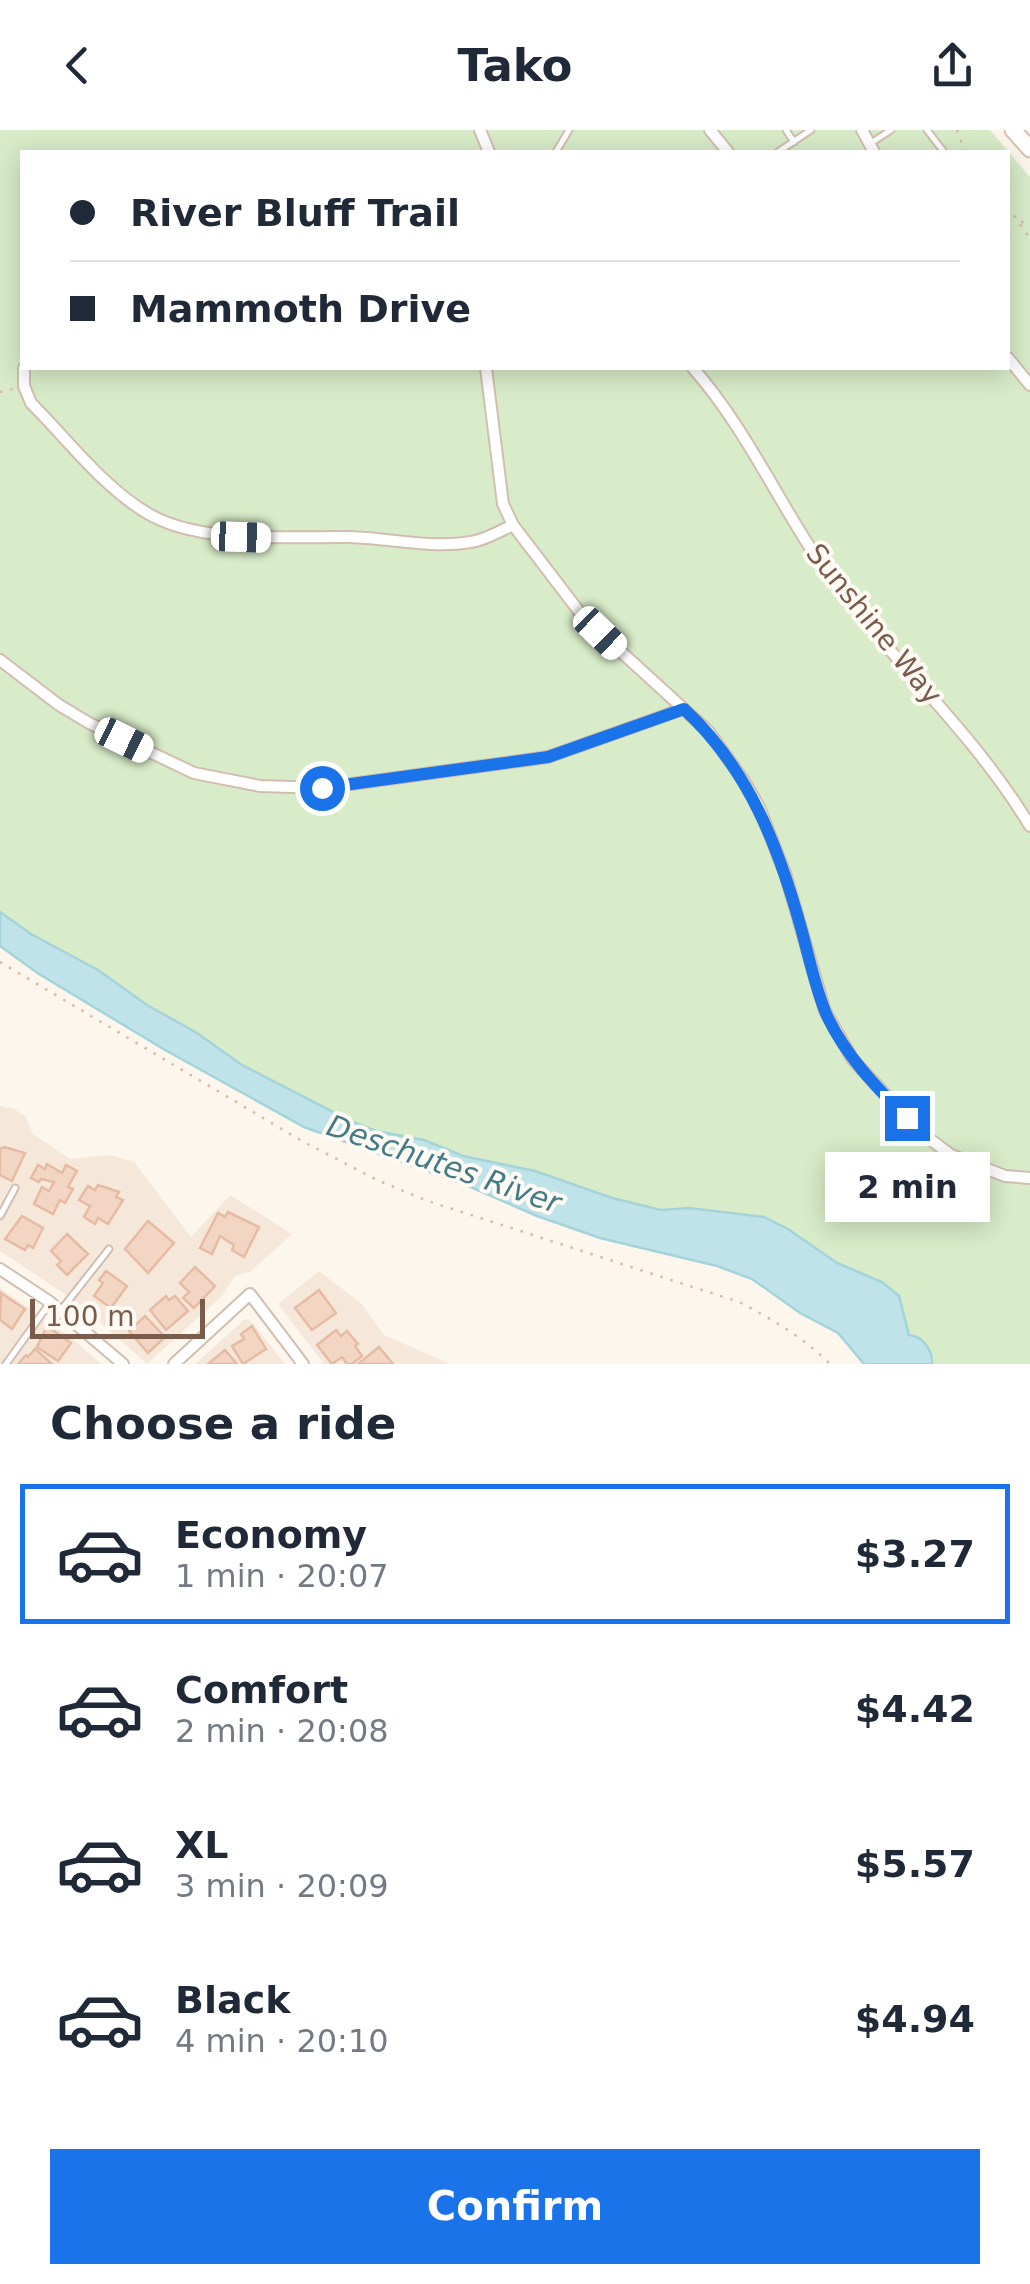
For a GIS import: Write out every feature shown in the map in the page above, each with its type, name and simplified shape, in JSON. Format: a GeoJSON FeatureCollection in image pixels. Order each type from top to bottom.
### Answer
{"type":"FeatureCollection","features":[{"type":"Feature","properties":{"kind":"main road"},"geometry":{"type":"LineString","coordinates":[[1013,130],[1030,148]]}},
{"type":"Feature","properties":{"kind":"street"},"geometry":{"type":"LineString","coordinates":[[710,130],[726,150]]}},
{"type":"Feature","properties":{"kind":"street"},"geometry":{"type":"LineString","coordinates":[[862,130],[873,148]]}},
{"type":"Feature","properties":{"kind":"street"},"geometry":{"type":"LineString","coordinates":[[1010,360],[1030,385]]}},
{"type":"Feature","properties":{"kind":"street"},"geometry":{"type":"LineString","coordinates":[[24,370],[24,386],[31,403],[110,483],[144,512],[163,522],[241,537],[352,537],[412,544],[473,542],[513,525]]}},
{"type":"Feature","properties":{"kind":"street"},"geometry":{"type":"LineString","coordinates":[[486,370],[503,504],[513,525],[584,618],[709,732],[727,756],[759,807],[786,873],[825,1012],[853,1060],[912,1123],[951,1155],[1005,1176],[1030,1178]]}},
{"type":"Feature","properties":{"kind":"street","name":"Sunshine Way"},"geometry":{"type":"LineString","coordinates":[[695,370],[758,458],[812,552],[969,739],[1030,826]]}},
{"type":"Feature","properties":{"kind":"street"},"geometry":{"type":"LineString","coordinates":[[0,660],[89,723],[194,773],[260,786],[322,788],[548,757],[684,709]]}},
{"type":"Feature","properties":{"kind":"street"},"geometry":{"type":"LineString","coordinates":[[0,1270],[62,1310],[123,1364]]}},
{"type":"Feature","properties":{"kind":"street"},"geometry":{"type":"LineString","coordinates":[[174,1364],[250,1294],[303,1364]]}},
{"type":"Feature","properties":{"kind":"lane"},"geometry":{"type":"LineString","coordinates":[[786,130],[794,142]]}},
{"type":"Feature","properties":{"kind":"lane"},"geometry":{"type":"LineString","coordinates":[[781,150],[811,130]]}},
{"type":"Feature","properties":{"kind":"lane"},"geometry":{"type":"LineString","coordinates":[[873,148],[891,130]]}},
{"type":"Feature","properties":{"kind":"lane"},"geometry":{"type":"LineString","coordinates":[[927,130],[942,150]]}},
{"type":"Feature","properties":{"kind":"lane"},"geometry":{"type":"LineString","coordinates":[[0,1216],[15,1188]]}},
{"type":"Feature","properties":{"kind":"lane"},"geometry":{"type":"LineString","coordinates":[[62,1310],[110,1249]]}},
{"type":"Feature","properties":{"kind":"lane"},"geometry":{"type":"LineString","coordinates":[[6,1364],[50,1302]]}},
{"type":"Feature","properties":{"kind":"path"},"geometry":{"type":"LineString","coordinates":[[1010,210],[1030,238]]}},
{"type":"Feature","properties":{"kind":"path"},"geometry":{"type":"LineString","coordinates":[[1019,222],[1030,222]]}},
{"type":"Feature","properties":{"kind":"path"},"geometry":{"type":"LineString","coordinates":[[0,392],[24,386]]}},
{"type":"Feature","properties":{"kind":"path"},"geometry":{"type":"LineString","coordinates":[[0,962],[302,1141],[377,1180],[428,1201],[739,1302],[770,1318],[830,1364]]}},
{"type":"Feature","properties":{"kind":"shaded area"},"geometry":{"type":"Polygon","coordinates":[[[0,1106],[15,1109],[26,1117],[33,1134],[70,1159],[110,1155],[134,1162],[191,1237],[230,1195],[292,1234],[250,1272],[235,1276],[222,1296],[147,1364],[78,1303],[0,1251],[0,1106]]]}},
{"type":"Feature","properties":{"kind":"shaded area"},"geometry":{"type":"Polygon","coordinates":[[[319,1271],[362,1304],[384,1335],[450,1364],[324,1364],[278,1304],[319,1271]]]}},
{"type":"Feature","properties":{"kind":"shaded area"},"geometry":{"type":"Polygon","coordinates":[[[0,1288],[69,1336],[101,1364],[0,1364],[0,1288]]]}},
{"type":"Feature","properties":{"kind":"shaded area"},"geometry":{"type":"Polygon","coordinates":[[[245,1319],[251,1321],[285,1364],[195,1364],[245,1319]]]}},
{"type":"Feature","properties":{"kind":"green space"},"geometry":{"type":"Polygon","coordinates":[[[0,130],[990,130],[1007,150],[20,150],[20,370],[1010,370],[1010,154],[1030,177],[1030,1364],[932,1364],[932,1354],[914,1335],[909,1335],[903,1310],[882,1282],[837,1263],[764,1217],[689,1208],[661,1210],[351,1121],[242,1065],[197,1033],[0,912],[0,130]]]}},
{"type":"Feature","properties":{"kind":"water","name":"Deschutes River"},"geometry":{"type":"Polygon","coordinates":[[[0,912],[31,934],[98,970],[242,1065],[376,1131],[424,1140],[463,1156],[535,1171],[612,1198],[661,1210],[689,1208],[764,1217],[837,1263],[882,1282],[899,1296],[909,1335],[926,1345],[932,1364],[864,1364],[838,1333],[800,1313],[752,1279],[717,1266],[600,1238],[304,1127],[39,974],[0,946],[0,912]]]}},
{"type":"Feature","properties":{"kind":"building"},"geometry":{"type":"Polygon","coordinates":[[[0,1149],[25,1153],[12,1181],[0,1175],[0,1149]]]}},
{"type":"Feature","properties":{"kind":"building"},"geometry":{"type":"Polygon","coordinates":[[[47,1164],[62,1173],[66,1165],[77,1171],[68,1187],[73,1189],[65,1203],[60,1200],[53,1214],[34,1204],[42,1187],[49,1191],[54,1182],[31,1178],[38,1165],[45,1169],[47,1164]]]}},
{"type":"Feature","properties":{"kind":"building"},"geometry":{"type":"Polygon","coordinates":[[[98,1185],[119,1192],[116,1197],[123,1200],[108,1224],[98,1218],[95,1224],[84,1217],[90,1206],[79,1200],[88,1186],[95,1190],[98,1185]]]}},
{"type":"Feature","properties":{"kind":"building"},"geometry":{"type":"Polygon","coordinates":[[[228,1212],[259,1227],[244,1257],[220,1236],[212,1254],[200,1248],[218,1213],[225,1217],[228,1212]]]}},
{"type":"Feature","properties":{"kind":"building"},"geometry":{"type":"Polygon","coordinates":[[[22,1216],[43,1228],[33,1248],[28,1245],[25,1250],[5,1239],[22,1216]]]}},
{"type":"Feature","properties":{"kind":"building"},"geometry":{"type":"Polygon","coordinates":[[[148,1221],[174,1243],[148,1273],[125,1249],[148,1221]]]}},
{"type":"Feature","properties":{"kind":"building"},"geometry":{"type":"Polygon","coordinates":[[[67,1234],[88,1254],[67,1275],[51,1251],[67,1234]]]}},
{"type":"Feature","properties":{"kind":"building"},"geometry":{"type":"Polygon","coordinates":[[[195,1267],[215,1286],[194,1308],[183,1298],[189,1292],[180,1283],[195,1267]]]}},
{"type":"Feature","properties":{"kind":"building"},"geometry":{"type":"Polygon","coordinates":[[[106,1271],[127,1286],[111,1308],[94,1296],[106,1271]]]}},
{"type":"Feature","properties":{"kind":"building"},"geometry":{"type":"Polygon","coordinates":[[[319,1290],[336,1313],[312,1330],[295,1308],[319,1290]]]}},
{"type":"Feature","properties":{"kind":"building"},"geometry":{"type":"Polygon","coordinates":[[[1,1293],[25,1309],[12,1329],[0,1320],[1,1293]]]}},
{"type":"Feature","properties":{"kind":"building"},"geometry":{"type":"Polygon","coordinates":[[[166,1296],[169,1300],[175,1296],[188,1311],[166,1330],[150,1310],[166,1296]]]}},
{"type":"Feature","properties":{"kind":"building"},"geometry":{"type":"Polygon","coordinates":[[[145,1316],[165,1337],[148,1353],[129,1331],[145,1316]]]}},
{"type":"Feature","properties":{"kind":"building"},"geometry":{"type":"Polygon","coordinates":[[[47,1326],[71,1343],[58,1361],[37,1347],[47,1326]]]}},
{"type":"Feature","properties":{"kind":"building"},"geometry":{"type":"Polygon","coordinates":[[[252,1326],[266,1349],[243,1364],[232,1346],[244,1339],[241,1334],[252,1326]]]}},
{"type":"Feature","properties":{"kind":"building"},"geometry":{"type":"Polygon","coordinates":[[[336,1330],[341,1336],[347,1331],[358,1344],[355,1346],[362,1356],[352,1364],[342,1357],[332,1364],[317,1345],[336,1330]]]}},
{"type":"Feature","properties":{"kind":"building"},"geometry":{"type":"Polygon","coordinates":[[[379,1347],[393,1364],[358,1364],[379,1347]]]}},
{"type":"Feature","properties":{"kind":"building"},"geometry":{"type":"Polygon","coordinates":[[[35,1349],[52,1364],[18,1364],[26,1355],[35,1349]]]}},
{"type":"Feature","properties":{"kind":"building"},"geometry":{"type":"Polygon","coordinates":[[[225,1350],[237,1364],[208,1364],[225,1350]]]}},
{"type":"Feature","properties":{"kind":"route"},"geometry":{"type":"LineString","coordinates":[[322,788],[548,757],[684,709],[709,732],[759,807],[786,873],[825,1012],[836,1033],[853,1060],[907,1118]]}}]}
